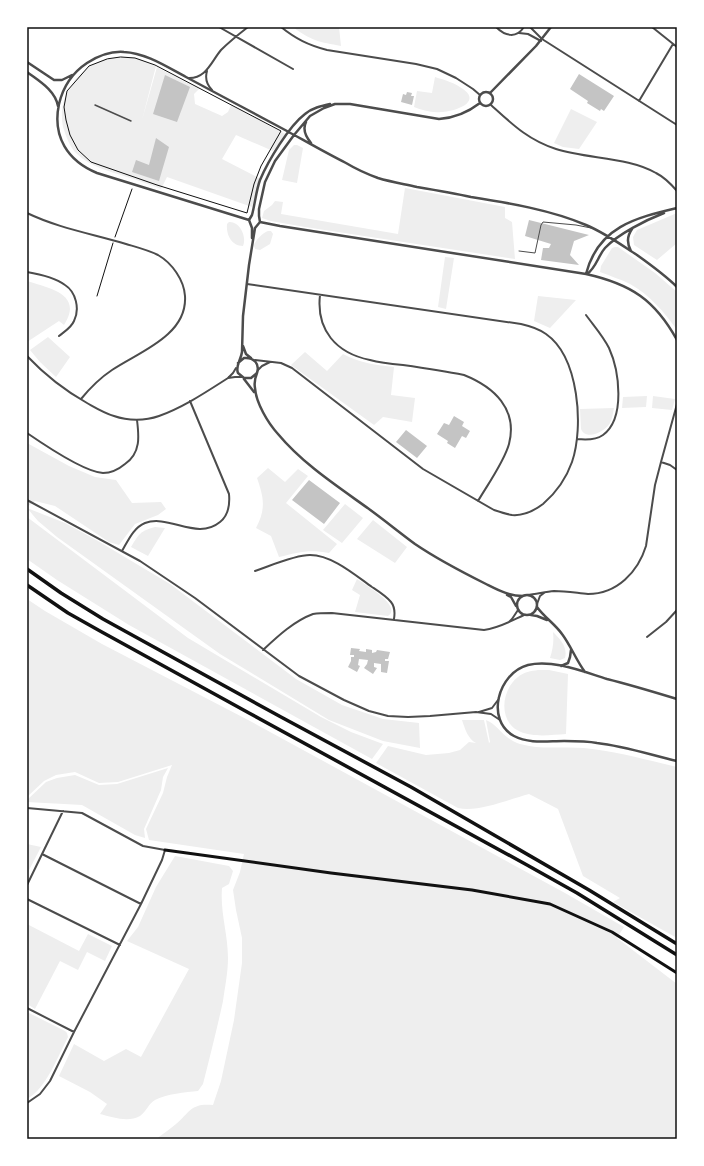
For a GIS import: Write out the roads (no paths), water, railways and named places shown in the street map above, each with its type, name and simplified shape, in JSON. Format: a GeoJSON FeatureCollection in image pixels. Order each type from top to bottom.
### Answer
{"type":"FeatureCollection","features":[{"type":"Feature","properties":{"kind":"highway"},"geometry":{"type":"LineString","coordinates":[[27,569],[61,594],[103,619],[417,790],[677,944]]}},
{"type":"Feature","properties":{"kind":"highway"},"geometry":{"type":"LineString","coordinates":[[27,586],[100,631],[577,893],[677,955]]}},
{"type":"Feature","properties":{"kind":"main road"},"geometry":{"type":"LineString","coordinates":[[165,850],[331,873],[472,890],[550,904],[612,932],[677,973]]}},
{"type":"Feature","properties":{"kind":"street"},"geometry":{"type":"LineString","coordinates":[[220,27],[293,69]]}},
{"type":"Feature","properties":{"kind":"street"},"geometry":{"type":"LineString","coordinates":[[212,91],[206,78],[208,70],[221,50],[248,27]]}},
{"type":"Feature","properties":{"kind":"street"},"geometry":{"type":"LineString","coordinates":[[281,27],[297,39],[313,47],[416,64],[437,69],[456,78],[480,95]]}},
{"type":"Feature","properties":{"kind":"street"},"geometry":{"type":"LineString","coordinates":[[496,27],[504,34],[528,34],[541,40],[677,125]]}},
{"type":"Feature","properties":{"kind":"street"},"geometry":{"type":"LineString","coordinates":[[518,33],[524,27]]}},
{"type":"Feature","properties":{"kind":"street"},"geometry":{"type":"LineString","coordinates":[[530,27],[541,40]]}},
{"type":"Feature","properties":{"kind":"street"},"geometry":{"type":"LineString","coordinates":[[490,93],[541,40],[551,27]]}},
{"type":"Feature","properties":{"kind":"street"},"geometry":{"type":"LineString","coordinates":[[652,27],[677,47]]}},
{"type":"Feature","properties":{"kind":"street"},"geometry":{"type":"LineString","coordinates":[[639,100],[673,44]]}},
{"type":"Feature","properties":{"kind":"street"},"geometry":{"type":"LineString","coordinates":[[677,287],[631,251],[597,230],[554,214],[403,184],[380,178],[346,164],[282,128],[146,57],[127,52],[112,52],[96,58],[74,74],[64,89],[58,109],[57,123],[59,136],[71,156],[77,162],[90,170],[249,221],[253,226],[259,223],[586,274],[618,283],[645,299],[668,324],[677,340]]}},
{"type":"Feature","properties":{"kind":"street"},"geometry":{"type":"LineString","coordinates":[[27,62],[54,80],[62,80],[74,74]]}},
{"type":"Feature","properties":{"kind":"street"},"geometry":{"type":"LineString","coordinates":[[186,78],[198,77],[208,70]]}},
{"type":"Feature","properties":{"kind":"street"},"geometry":{"type":"LineString","coordinates":[[27,72],[50,91],[56,99],[58,109]]}},
{"type":"Feature","properties":{"kind":"street"},"geometry":{"type":"LineString","coordinates":[[484,92],[490,93],[494,99],[491,105],[485,107],[478,99],[484,92]]}},
{"type":"Feature","properties":{"kind":"street"},"geometry":{"type":"LineString","coordinates":[[282,128],[288,128],[312,109],[336,104],[350,104],[439,119],[464,114],[480,103]]}},
{"type":"Feature","properties":{"kind":"street"},"geometry":{"type":"LineString","coordinates":[[95,104],[131,121]]}},
{"type":"Feature","properties":{"kind":"street"},"geometry":{"type":"LineString","coordinates":[[226,380],[233,373],[241,357],[243,316],[252,243],[255,228],[259,223],[261,198],[267,176],[275,161],[307,119],[316,112],[336,104]]}},
{"type":"Feature","properties":{"kind":"street"},"geometry":{"type":"LineString","coordinates":[[491,105],[522,132],[537,141],[556,149],[641,166],[657,173],[677,191]]}},
{"type":"Feature","properties":{"kind":"street"},"geometry":{"type":"LineString","coordinates":[[307,119],[304,131],[307,138],[314,146]]}},
{"type":"Feature","properties":{"kind":"street"},"geometry":{"type":"LineString","coordinates":[[249,221],[252,216],[260,179],[270,158],[294,124]]}},
{"type":"Feature","properties":{"kind":"street"},"geometry":{"type":"LineString","coordinates":[[586,274],[594,267],[605,248],[615,240],[634,227],[655,216],[677,208]]}},
{"type":"Feature","properties":{"kind":"street"},"geometry":{"type":"LineString","coordinates":[[586,274],[592,257],[597,249],[614,231],[634,221],[677,208]]}},
{"type":"Feature","properties":{"kind":"street"},"geometry":{"type":"LineString","coordinates":[[27,213],[64,227],[114,240],[157,255],[169,263],[178,275],[185,291],[184,312],[177,325],[168,335],[98,380],[81,399]]}},
{"type":"Feature","properties":{"kind":"street"},"geometry":{"type":"LineString","coordinates":[[252,216],[259,216]]}},
{"type":"Feature","properties":{"kind":"street"},"geometry":{"type":"LineString","coordinates":[[249,221],[252,228],[252,243]]}},
{"type":"Feature","properties":{"kind":"street"},"geometry":{"type":"LineString","coordinates":[[631,251],[628,240],[629,234],[634,227]]}},
{"type":"Feature","properties":{"kind":"street"},"geometry":{"type":"LineString","coordinates":[[27,272],[51,278],[65,285],[72,292],[75,298],[77,312],[75,320],[70,328],[59,336]]}},
{"type":"Feature","properties":{"kind":"street"},"geometry":{"type":"LineString","coordinates":[[247,284],[521,324],[539,330],[557,344],[570,367],[576,393],[578,418],[577,439],[572,461],[561,485],[552,497],[539,507],[529,512],[512,515],[494,510],[423,470],[289,366],[275,362],[262,362],[244,358],[238,364],[237,370],[238,374],[243,378],[256,396],[265,415],[275,430],[310,466],[435,557],[506,593],[516,596],[547,592],[597,593],[615,587],[624,582],[632,574],[643,555],[646,546],[653,497],[677,404]]}},
{"type":"Feature","properties":{"kind":"street"},"geometry":{"type":"LineString","coordinates":[[320,294],[320,309],[323,326],[332,341],[339,347],[359,357],[370,360],[464,375],[475,379],[495,393],[502,400],[509,416],[509,442],[501,461],[478,501]]}},
{"type":"Feature","properties":{"kind":"street"},"geometry":{"type":"LineString","coordinates":[[577,439],[592,440],[604,434],[609,429],[615,417],[618,399],[618,379],[616,368],[600,334],[586,315]]}},
{"type":"Feature","properties":{"kind":"street"},"geometry":{"type":"LineString","coordinates":[[242,342],[246,354],[258,366],[254,383],[256,396]]}},
{"type":"Feature","properties":{"kind":"street"},"geometry":{"type":"LineString","coordinates":[[27,356],[50,379],[81,399],[100,410],[115,416],[137,420],[158,416],[173,410],[232,377],[251,378],[262,366],[270,362],[275,362]]}},
{"type":"Feature","properties":{"kind":"street"},"geometry":{"type":"LineString","coordinates":[[122,551],[132,534],[144,524],[152,521],[200,529],[208,528],[221,522],[229,510],[229,494],[190,401]]}},
{"type":"Feature","properties":{"kind":"street"},"geometry":{"type":"LineString","coordinates":[[27,433],[74,462],[92,471],[103,473],[122,467],[129,462],[135,454],[139,434],[137,420]]}},
{"type":"Feature","properties":{"kind":"street"},"geometry":{"type":"LineString","coordinates":[[661,462],[677,470]]}},
{"type":"Feature","properties":{"kind":"street"},"geometry":{"type":"LineString","coordinates":[[27,500],[140,561],[195,598],[299,676],[344,700],[369,711],[388,716],[408,717],[476,712],[492,708],[498,700]]}},
{"type":"Feature","properties":{"kind":"street"},"geometry":{"type":"LineString","coordinates":[[255,571],[309,555],[318,555],[327,558],[342,566],[388,598],[394,608],[394,619]]}},
{"type":"Feature","properties":{"kind":"street"},"geometry":{"type":"LineString","coordinates":[[264,650],[290,627],[313,614],[332,613],[484,630],[506,624],[534,612],[540,596],[547,592]]}},
{"type":"Feature","properties":{"kind":"street"},"geometry":{"type":"LineString","coordinates":[[506,593],[511,597],[521,614],[537,616],[549,621]]}},
{"type":"Feature","properties":{"kind":"street"},"geometry":{"type":"LineString","coordinates":[[506,624],[512,619],[517,608],[518,600],[525,596],[533,598],[536,605],[549,621],[561,632],[578,663],[585,672]]}},
{"type":"Feature","properties":{"kind":"street"},"geometry":{"type":"LineString","coordinates":[[647,637],[666,622],[677,610]]}},
{"type":"Feature","properties":{"kind":"street"},"geometry":{"type":"LineString","coordinates":[[561,666],[568,663],[571,649]]}},
{"type":"Feature","properties":{"kind":"street"},"geometry":{"type":"LineString","coordinates":[[677,699],[585,672],[561,666],[538,663],[522,667],[515,671],[505,681],[498,700],[501,721],[505,729],[512,735],[528,741],[571,741],[598,743],[677,761]]}},
{"type":"Feature","properties":{"kind":"street"},"geometry":{"type":"LineString","coordinates":[[476,712],[491,714],[501,721]]}},
{"type":"Feature","properties":{"kind":"street"},"geometry":{"type":"LineString","coordinates":[[27,808],[82,813],[142,846],[165,850],[162,860],[141,904],[50,1081],[40,1094],[27,1103]]}},
{"type":"Feature","properties":{"kind":"street"},"geometry":{"type":"LineString","coordinates":[[27,884],[63,811]]}},
{"type":"Feature","properties":{"kind":"street"},"geometry":{"type":"LineString","coordinates":[[42,854],[141,904]]}},
{"type":"Feature","properties":{"kind":"street"},"geometry":{"type":"LineString","coordinates":[[27,899],[120,945]]}},
{"type":"Feature","properties":{"kind":"street"},"geometry":{"type":"LineString","coordinates":[[27,1008],[74,1032]]}},
{"type":"Feature","properties":{"kind":"lane"},"geometry":{"type":"LineString","coordinates":[[519,251],[536,252],[541,225],[543,222],[576,225],[597,230]]}}]}
